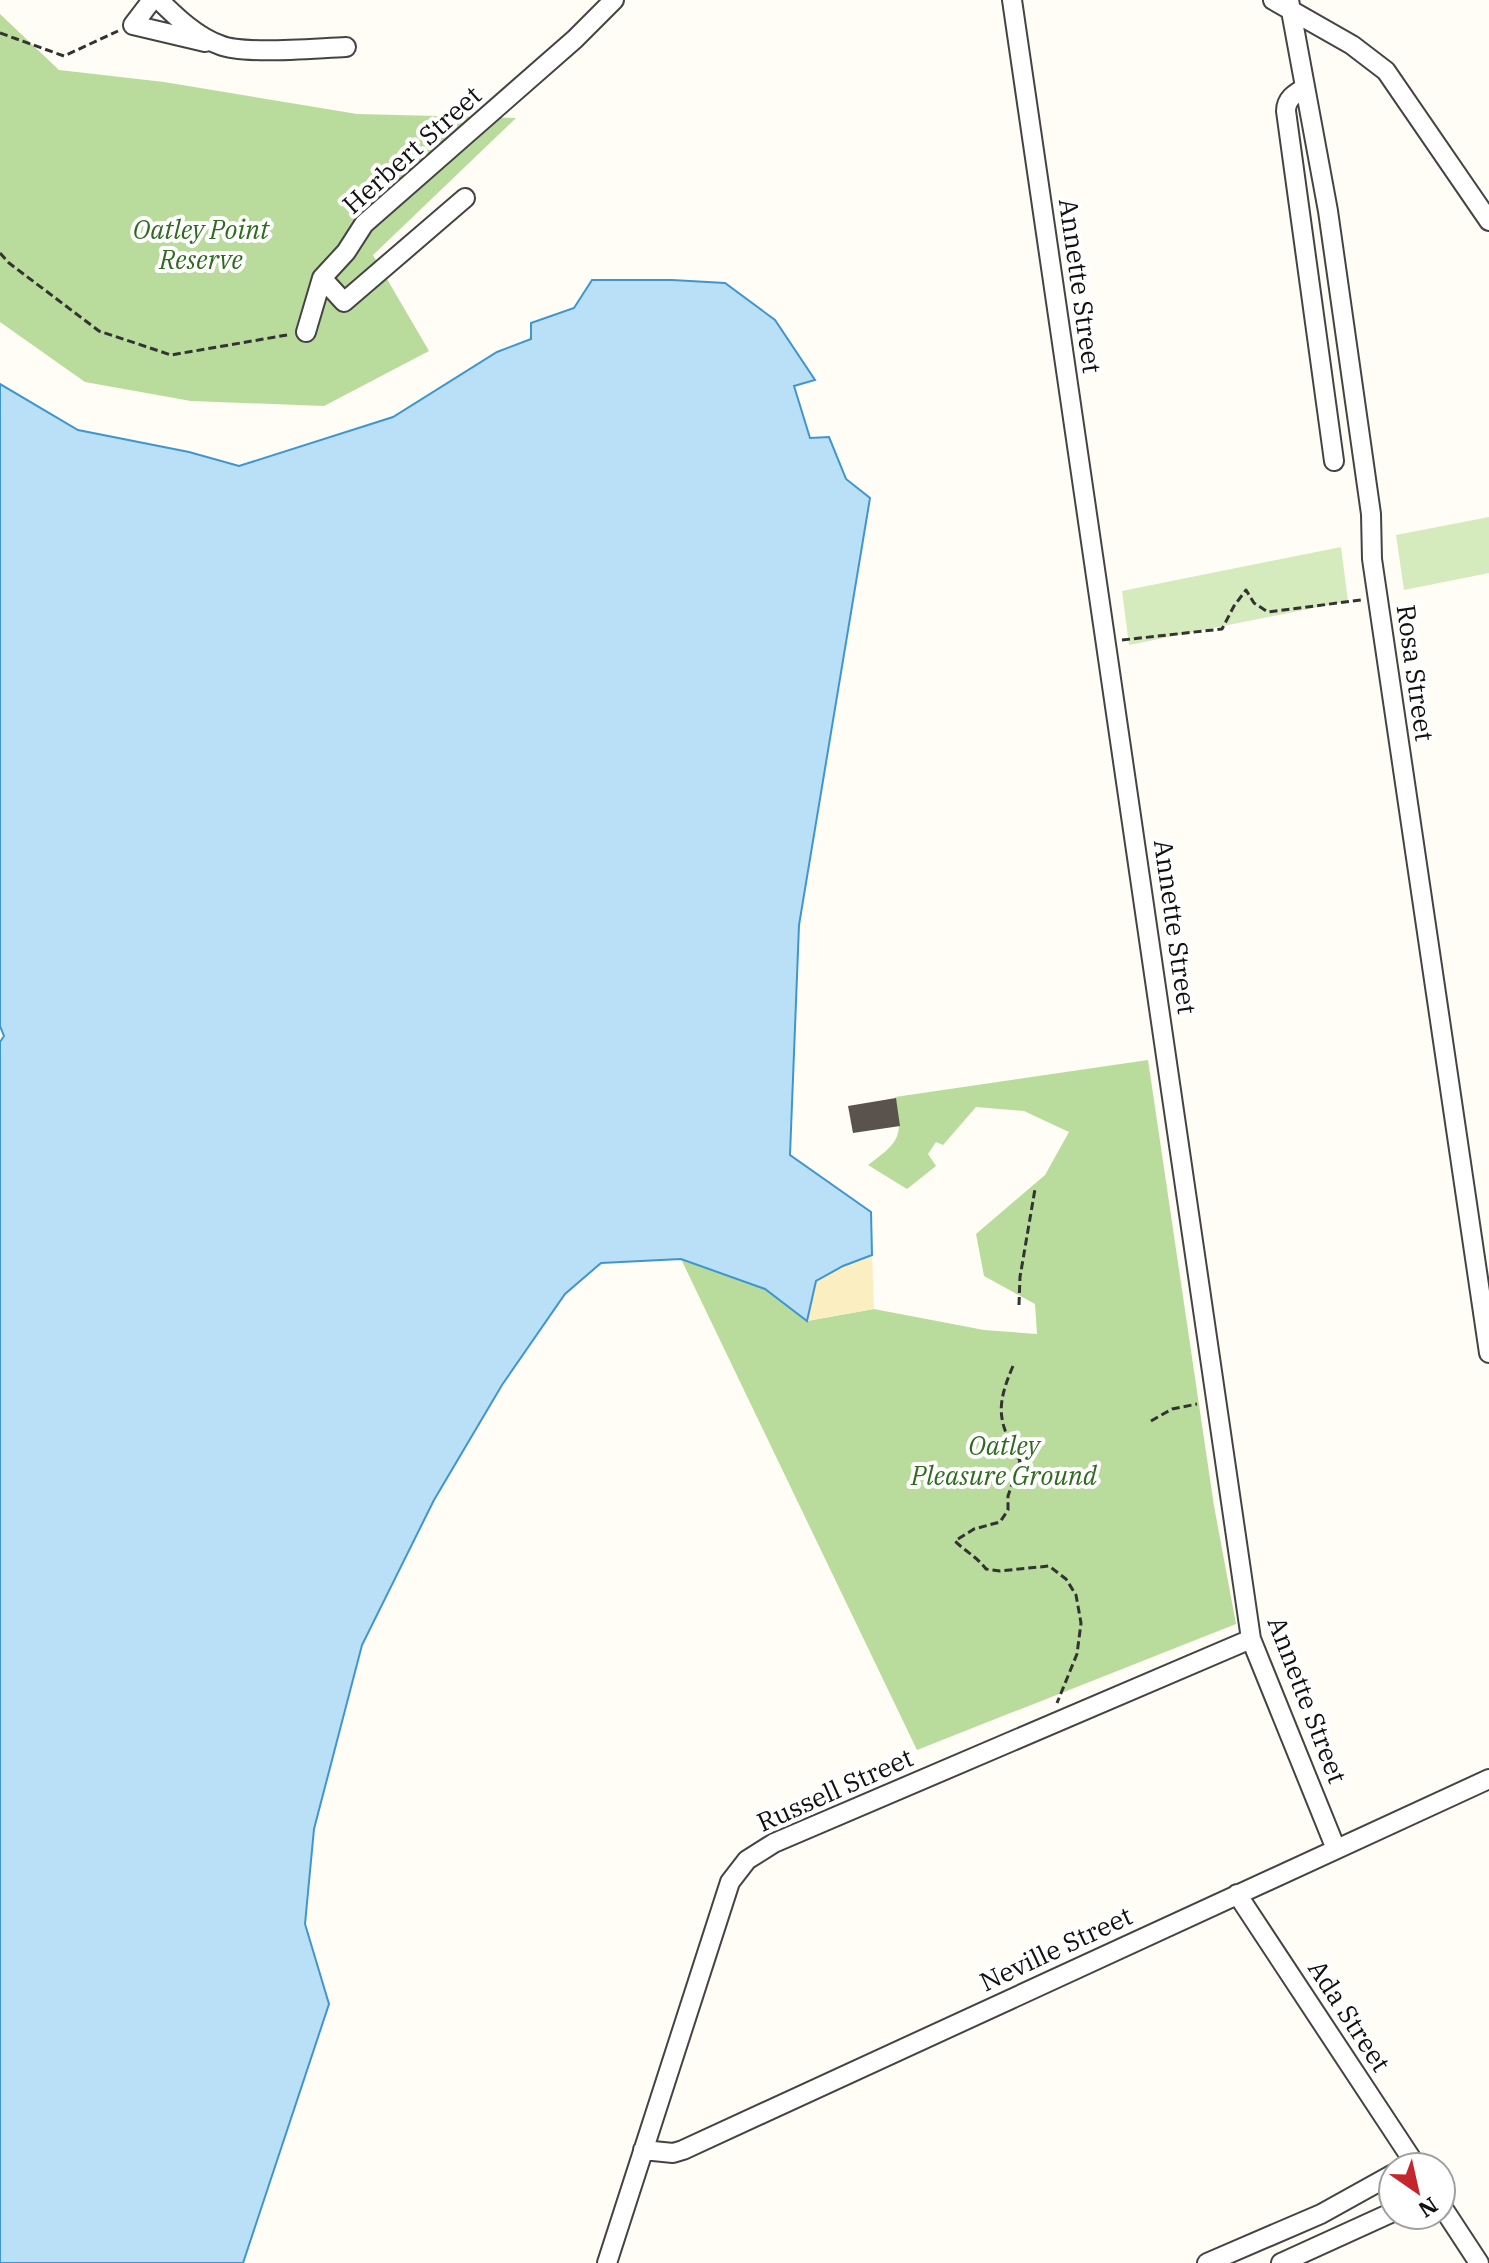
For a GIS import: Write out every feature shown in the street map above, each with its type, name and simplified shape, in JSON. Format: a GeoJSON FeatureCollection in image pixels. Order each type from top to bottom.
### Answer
{"type":"FeatureCollection","features":[{"type":"Feature","properties":{"kind":"street"},"geometry":{"type":"LineString","coordinates":[[152,0],[133,25],[220,46],[259,50],[346,47]]}},
{"type":"Feature","properties":{"kind":"street"},"geometry":{"type":"LineString","coordinates":[[159,0],[181,21],[220,46]]}},
{"type":"Feature","properties":{"kind":"street","name":"Herbert Street"},"geometry":{"type":"LineString","coordinates":[[322,278],[346,252],[364,224],[575,39],[614,0]]}},
{"type":"Feature","properties":{"kind":"street","name":"Annette Street"},"geometry":{"type":"LineString","coordinates":[[1012,0],[1251,1639],[1336,1849]]}},
{"type":"Feature","properties":{"kind":"street"},"geometry":{"type":"LineString","coordinates":[[1273,0],[1290,6],[1352,45],[1386,71],[1489,221]]}},
{"type":"Feature","properties":{"kind":"street","name":"Rosa Street"},"geometry":{"type":"LineString","coordinates":[[1290,6],[1328,211],[1371,514],[1372,559],[1489,1353]]}},
{"type":"Feature","properties":{"kind":"street"},"geometry":{"type":"LineString","coordinates":[[1305,88],[1286,104],[1286,111],[1334,461]]}},
{"type":"Feature","properties":{"kind":"street"},"geometry":{"type":"LineString","coordinates":[[322,278],[344,302],[465,198]]}},
{"type":"Feature","properties":{"kind":"street"},"geometry":{"type":"LineString","coordinates":[[306,332],[322,278]]}},
{"type":"Feature","properties":{"kind":"street","name":"Russell Street"},"geometry":{"type":"LineString","coordinates":[[607,2263],[730,1882],[747,1860],[774,1843],[1251,1639]]}},
{"type":"Feature","properties":{"kind":"street","name":"Neville Street"},"geometry":{"type":"LineString","coordinates":[[643,2150],[673,2153],[683,2150],[1489,1779]]}},
{"type":"Feature","properties":{"kind":"street","name":"Ada Street"},"geometry":{"type":"LineString","coordinates":[[1237,1894],[1403,2151]]}},
{"type":"Feature","properties":{"kind":"street"},"geometry":{"type":"LineString","coordinates":[[1207,2263],[1321,2214],[1377,2183]]}},
{"type":"Feature","properties":{"kind":"street"},"geometry":{"type":"LineString","coordinates":[[1281,2263],[1377,2219]]}},
{"type":"Feature","properties":{"kind":"street"},"geometry":{"type":"LineString","coordinates":[[1457,2229],[1479,2263]]}},
{"type":"Feature","properties":{"kind":"path"},"geometry":{"type":"LineString","coordinates":[[0,33],[64,56],[133,25]]}},
{"type":"Feature","properties":{"kind":"path"},"geometry":{"type":"LineString","coordinates":[[0,253],[99,331],[171,355],[306,332]]}},
{"type":"Feature","properties":{"kind":"path"},"geometry":{"type":"LineString","coordinates":[[1106,642],[1222,629],[1246,590],[1254,603],[1268,612],[1378,597]]}},
{"type":"Feature","properties":{"kind":"path"},"geometry":{"type":"LineString","coordinates":[[1019,1305],[1020,1277],[1035,1189]]}},
{"type":"Feature","properties":{"kind":"path"},"geometry":{"type":"LineString","coordinates":[[1013,1366],[1005,1386],[1001,1415],[1002,1431],[1020,1461],[1008,1496],[1008,1510],[1000,1522],[974,1529],[955,1541],[965,1551],[974,1554],[986,1569],[1000,1571],[1049,1566],[1066,1579],[1076,1595],[1081,1623],[1077,1654],[1070,1676],[1061,1690],[1053,1723]]}},
{"type":"Feature","properties":{"kind":"path"},"geometry":{"type":"LineString","coordinates":[[1151,1421],[1172,1409],[1217,1400]]}},
{"type":"Feature","properties":{"kind":"green space","name":"Oatley Point Reserve"},"geometry":{"type":"Polygon","coordinates":[[[0,14],[59,70],[164,82],[357,114],[516,118],[373,255],[429,351],[324,406],[191,401],[85,382],[0,322],[0,14]]]}},
{"type":"Feature","properties":{"kind":"green space"},"geometry":{"type":"Polygon","coordinates":[[[1489,517],[1489,573],[1404,590],[1396,535],[1489,517]]]}},
{"type":"Feature","properties":{"kind":"green space"},"geometry":{"type":"Polygon","coordinates":[[[1341,547],[1348,601],[1129,645],[1122,591],[1341,547]]]}},
{"type":"Feature","properties":{"kind":"green space","name":"Oatley Pleasure Ground"},"geometry":{"type":"Polygon","coordinates":[[[1148,1060],[1214,1506],[1236,1624],[917,1750],[681,1259],[765,1289],[807,1321],[874,1309],[984,1330],[1037,1334],[1035,1304],[984,1276],[976,1234],[1045,1175],[1069,1132],[1024,1111],[976,1107],[943,1145],[936,1142],[928,1154],[936,1166],[907,1189],[868,1165],[887,1150],[897,1137],[899,1121],[895,1097],[1148,1060]]]}},
{"type":"Feature","properties":{"kind":"sand"},"geometry":{"type":"Polygon","coordinates":[[[872,1255],[874,1309],[807,1321],[816,1281],[872,1255]]]}},
{"type":"Feature","properties":{"kind":"water"},"geometry":{"type":"Polygon","coordinates":[[[592,280],[725,283],[775,320],[815,380],[794,386],[810,438],[829,437],[846,479],[870,498],[799,925],[790,1155],[871,1212],[872,1255],[816,1281],[807,1321],[765,1289],[681,1259],[601,1263],[565,1294],[502,1385],[434,1500],[362,1645],[314,1829],[305,1924],[329,2004],[243,2263],[0,2263],[0,1042],[4,1036],[0,1026],[0,384],[78,430],[189,452],[239,466],[393,417],[497,352],[531,339],[531,323],[574,308],[592,280]]]}},
{"type":"Feature","properties":{"kind":"building"},"geometry":{"type":"Polygon","coordinates":[[[896,1098],[900,1126],[853,1133],[848,1106],[896,1098]]]}}]}
